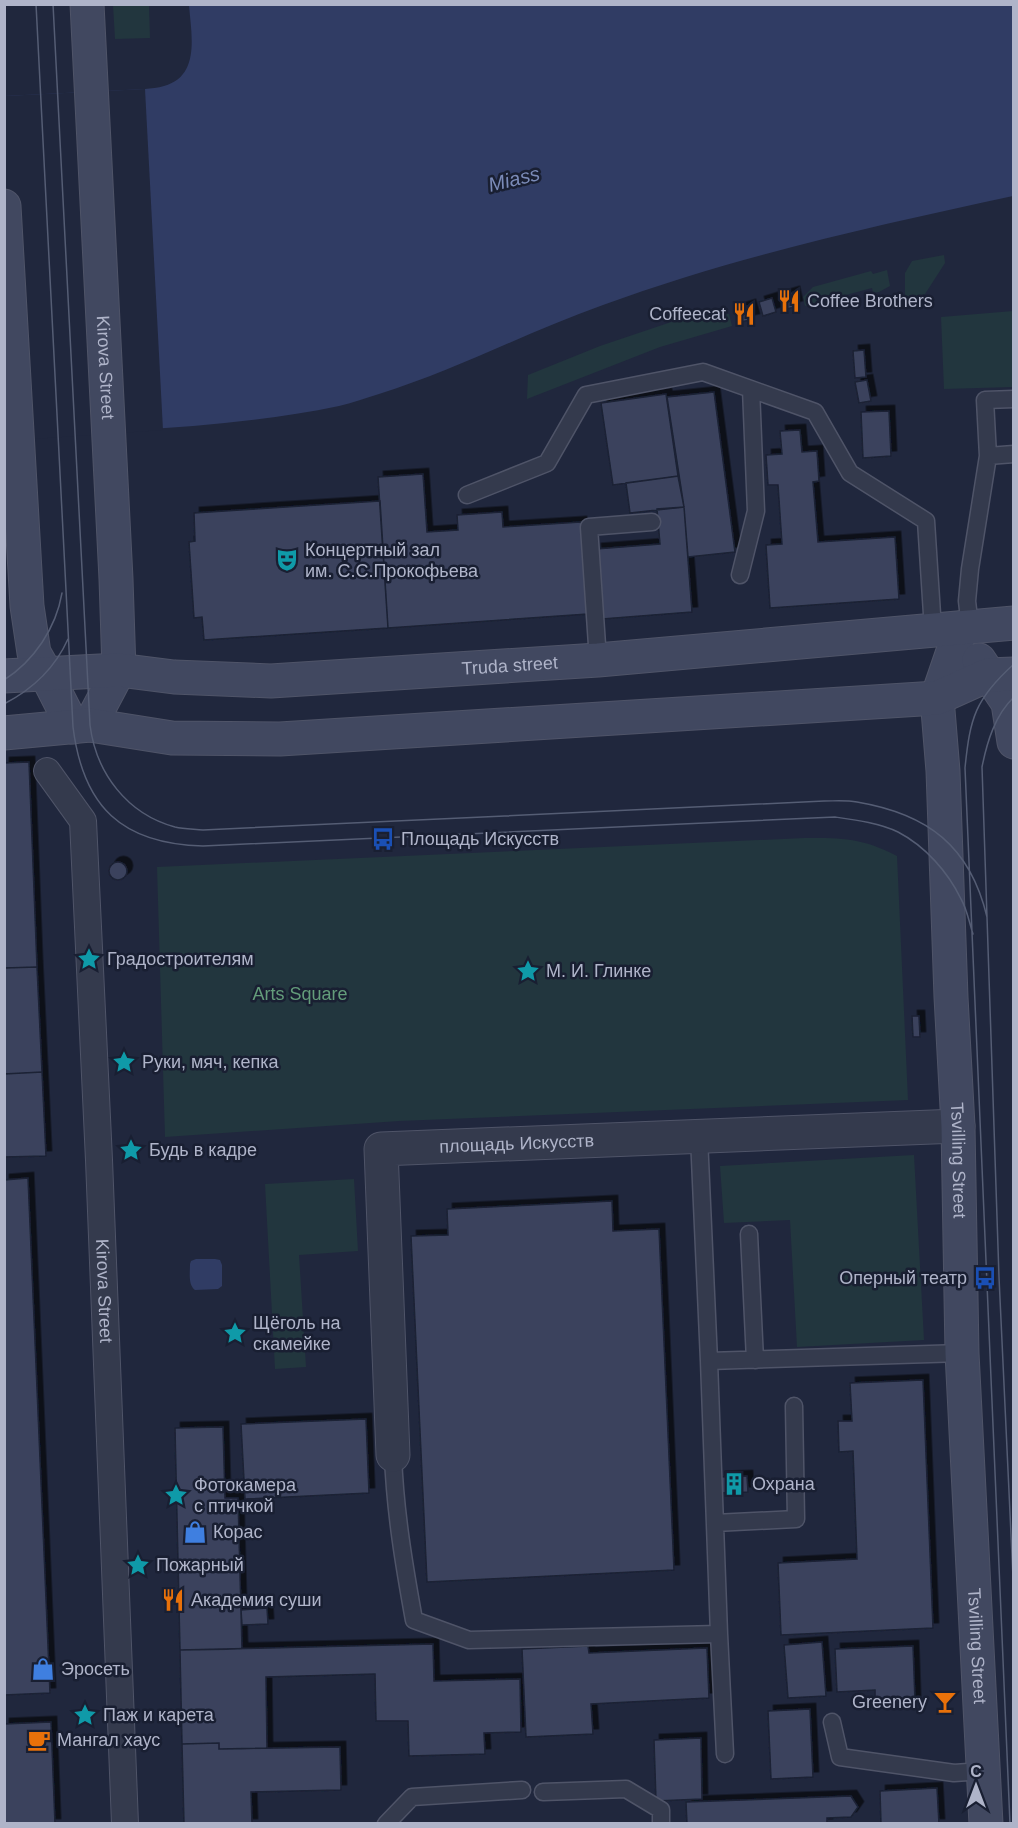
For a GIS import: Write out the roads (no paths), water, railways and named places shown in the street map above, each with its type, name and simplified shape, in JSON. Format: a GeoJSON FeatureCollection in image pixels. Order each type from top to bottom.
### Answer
{"type":"FeatureCollection","features":[{"type":"Feature","properties":{"kind":"main road","name":"Kirova Street"},"geometry":{"type":"LineString","coordinates":[[87,4],[119,670]]}},
{"type":"Feature","properties":{"kind":"main road"},"geometry":{"type":"LineString","coordinates":[[4,206],[25,584],[34,653],[81,726]]}},
{"type":"Feature","properties":{"kind":"main road","name":"Truda street"},"geometry":{"type":"LineString","coordinates":[[4,676],[119,670],[174,676],[271,681],[598,660],[1014,623]]}},
{"type":"Feature","properties":{"kind":"main road"},"geometry":{"type":"LineString","coordinates":[[954,628],[1001,675],[1014,742]]}},
{"type":"Feature","properties":{"kind":"main road","name":"Tsvilling Street"},"geometry":{"type":"LineString","coordinates":[[954,628],[937,698],[943,771],[958,1126],[962,1353],[986,1824]]}},
{"type":"Feature","properties":{"kind":"main road"},"geometry":{"type":"LineString","coordinates":[[81,726],[119,670]]}},
{"type":"Feature","properties":{"kind":"main road"},"geometry":{"type":"LineString","coordinates":[[4,734],[81,726],[172,738],[280,739],[937,698],[1001,675]]}},
{"type":"Feature","properties":{"kind":"street","name":"Kirova Street"},"geometry":{"type":"LineString","coordinates":[[47,771],[83,820],[99,1160],[124,1824]]}},
{"type":"Feature","properties":{"kind":"street","name":"площадь Искусств"},"geometry":{"type":"LineString","coordinates":[[393,1455],[381,1149],[958,1126]]}},
{"type":"Feature","properties":{"kind":"lane"},"geometry":{"type":"LineString","coordinates":[[467,495],[547,463],[585,395],[703,372],[815,412],[850,473],[926,521],[954,628]]}},
{"type":"Feature","properties":{"kind":"lane"},"geometry":{"type":"LineString","coordinates":[[740,575],[756,511],[751,389]]}},
{"type":"Feature","properties":{"kind":"lane"},"geometry":{"type":"LineString","coordinates":[[954,628],[967,601],[988,456],[985,400],[1014,399]]}},
{"type":"Feature","properties":{"kind":"lane"},"geometry":{"type":"LineString","coordinates":[[988,456],[1014,454]]}},
{"type":"Feature","properties":{"kind":"lane"},"geometry":{"type":"LineString","coordinates":[[598,660],[589,527],[652,522]]}},
{"type":"Feature","properties":{"kind":"lane"},"geometry":{"type":"LineString","coordinates":[[699,1137],[725,1754]]}},
{"type":"Feature","properties":{"kind":"lane"},"geometry":{"type":"LineString","coordinates":[[749,1234],[755,1360]]}},
{"type":"Feature","properties":{"kind":"lane"},"geometry":{"type":"LineString","coordinates":[[709,1361],[962,1353]]}},
{"type":"Feature","properties":{"kind":"lane"},"geometry":{"type":"LineString","coordinates":[[715,1523],[796,1519],[794,1406]]}},
{"type":"Feature","properties":{"kind":"lane"},"geometry":{"type":"LineString","coordinates":[[393,1455],[398,1528],[414,1620],[470,1640],[719,1634]]}},
{"type":"Feature","properties":{"kind":"lane"},"geometry":{"type":"LineString","coordinates":[[832,1722],[840,1757],[954,1773],[983,1771]]}},
{"type":"Feature","properties":{"kind":"lane"},"geometry":{"type":"LineString","coordinates":[[543,1792],[626,1789],[661,1810],[661,1824]]}},
{"type":"Feature","properties":{"kind":"lane"},"geometry":{"type":"LineString","coordinates":[[386,1824],[412,1797],[522,1790]]}},
{"type":"Feature","properties":{"kind":"water","name":"Miass"},"geometry":{"type":"Polygon","coordinates":[[[189,5],[1013,5],[1013,196],[806,243],[653,287],[408,384],[339,406],[256,420],[5,438],[4,96],[145,89],[162,87],[176,81],[184,73],[191,52],[189,5]]]}},
{"type":"Feature","properties":{"kind":"water"},"geometry":{"type":"Polygon","coordinates":[[[196,1259],[220,1260],[222,1286],[218,1289],[195,1290],[193,1288],[190,1264],[196,1259]]]}},
{"type":"Feature","properties":{"kind":"tram line"},"geometry":{"type":"LineString","coordinates":[[36,4],[73,727],[78,755],[86,779],[97,799],[111,816],[129,829],[150,838],[175,844],[203,846],[835,817],[883,826],[908,838],[926,852],[956,889],[965,907],[973,934]]}},
{"type":"Feature","properties":{"kind":"tram line"},"geometry":{"type":"LineString","coordinates":[[53,4],[90,725],[93,743],[107,775],[129,802],[158,821],[175,827],[203,830],[853,801],[905,815],[942,837],[969,871],[987,917]]}},
{"type":"Feature","properties":{"kind":"tram line"},"geometry":{"type":"LineString","coordinates":[[4,680],[25,663],[42,642],[55,619],[62,593]]}},
{"type":"Feature","properties":{"kind":"tram line"},"geometry":{"type":"LineString","coordinates":[[4,704],[24,692],[42,677],[57,659],[68,639]]}},
{"type":"Feature","properties":{"kind":"tram line"},"geometry":{"type":"LineString","coordinates":[[1010,1824],[965,768],[969,736],[977,710],[991,688],[1014,664]]}},
{"type":"Feature","properties":{"kind":"tram line"},"geometry":{"type":"LineString","coordinates":[[1014,697],[1007,704],[993,729],[982,767],[999,1277],[1014,1599]]}},
{"type":"Feature","properties":{"kind":"place","name":"Coffee Brothers"},"geometry":{"type":"Point","coordinates":[789,301]}},
{"type":"Feature","properties":{"kind":"place","name":"Coffeecat"},"geometry":{"type":"Point","coordinates":[744,314]}},
{"type":"Feature","properties":{"kind":"place","name":"Концертный зал им. С.С.Прокофьева"},"geometry":{"type":"Point","coordinates":[287,560]}},
{"type":"Feature","properties":{"kind":"place","name":"Площадь Искусств"},"geometry":{"type":"Point","coordinates":[383,839]}},
{"type":"Feature","properties":{"kind":"place","name":"Градостроителям"},"geometry":{"type":"Point","coordinates":[89,959]}},
{"type":"Feature","properties":{"kind":"place","name":"М. И. Глинке"},"geometry":{"type":"Point","coordinates":[528,971]}},
{"type":"Feature","properties":{"kind":"place","name":"Руки, мяч, кепка"},"geometry":{"type":"Point","coordinates":[124,1062]}},
{"type":"Feature","properties":{"kind":"place","name":"Будь в кадре"},"geometry":{"type":"Point","coordinates":[131,1150]}},
{"type":"Feature","properties":{"kind":"place","name":"Оперный театр"},"geometry":{"type":"Point","coordinates":[985,1278]}},
{"type":"Feature","properties":{"kind":"place","name":"Щёголь на скамейке"},"geometry":{"type":"Point","coordinates":[235,1333]}},
{"type":"Feature","properties":{"kind":"place","name":"Охрана"},"geometry":{"type":"Point","coordinates":[734,1484]}},
{"type":"Feature","properties":{"kind":"place","name":"Фотокамера с птичкой"},"geometry":{"type":"Point","coordinates":[176,1495]}},
{"type":"Feature","properties":{"kind":"place","name":"Корас"},"geometry":{"type":"Point","coordinates":[195,1532]}},
{"type":"Feature","properties":{"kind":"place","name":"Пожарный"},"geometry":{"type":"Point","coordinates":[138,1565]}},
{"type":"Feature","properties":{"kind":"place","name":"Академия суши"},"geometry":{"type":"Point","coordinates":[173,1600]}},
{"type":"Feature","properties":{"kind":"place","name":"Эросеть"},"geometry":{"type":"Point","coordinates":[43,1669]}},
{"type":"Feature","properties":{"kind":"place","name":"Greenery"},"geometry":{"type":"Point","coordinates":[945,1702]}},
{"type":"Feature","properties":{"kind":"place","name":"Паж и карета"},"geometry":{"type":"Point","coordinates":[85,1715]}},
{"type":"Feature","properties":{"kind":"place","name":"Мангал хаус"},"geometry":{"type":"Point","coordinates":[39,1740]}},
{"type":"Feature","properties":{"kind":"park label","name":"Arts Square"},"geometry":{"type":"Point","coordinates":[300,994]}}]}
